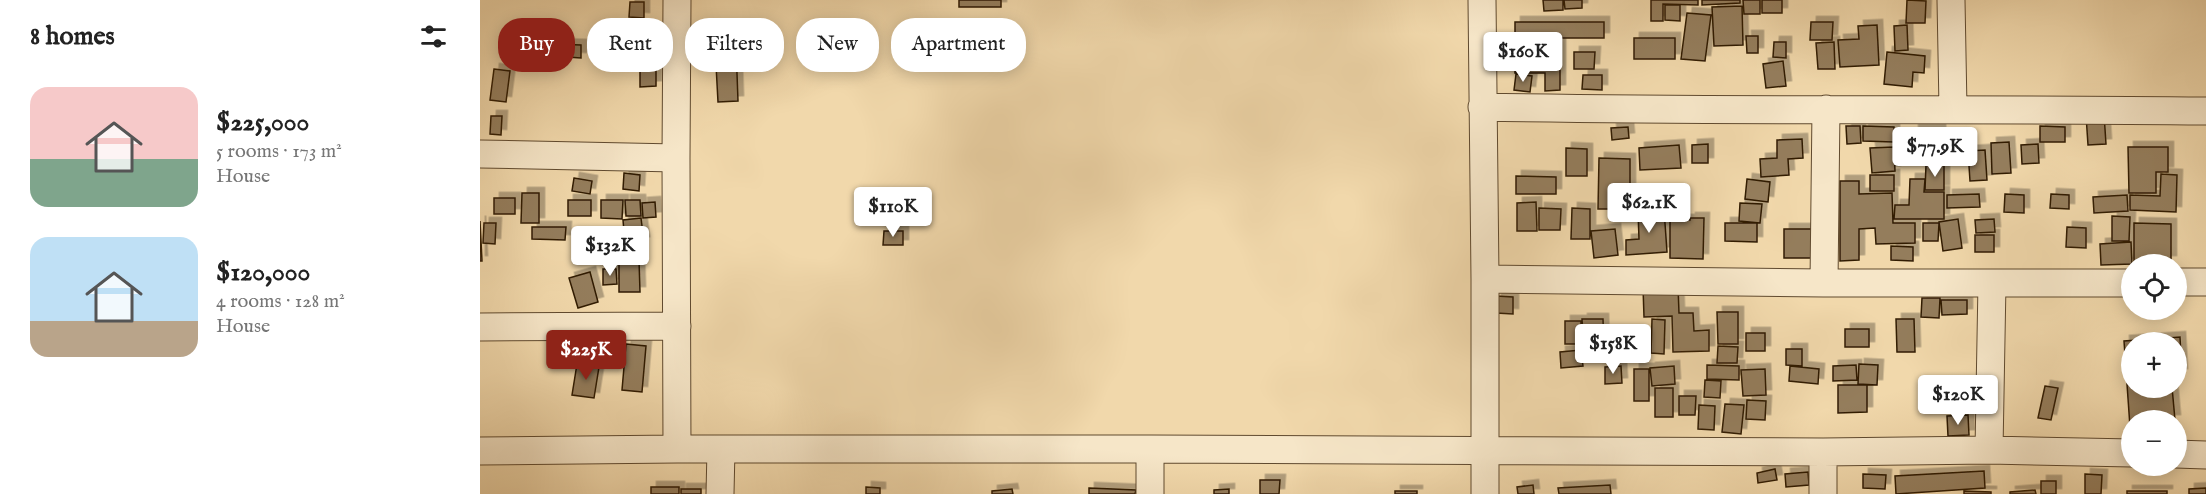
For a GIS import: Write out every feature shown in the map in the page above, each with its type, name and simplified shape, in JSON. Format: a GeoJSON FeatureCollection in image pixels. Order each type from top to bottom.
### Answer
{"type":"FeatureCollection","features":[{"type":"Feature","properties":{"kind":"street"},"geometry":{"type":"LineString","coordinates":[[677,0],[677,449]]}},
{"type":"Feature","properties":{"kind":"street"},"geometry":{"type":"LineString","coordinates":[[1482,0],[1485,494]]}},
{"type":"Feature","properties":{"kind":"street"},"geometry":{"type":"LineString","coordinates":[[1952,0],[1953,108]]}},
{"type":"Feature","properties":{"kind":"street"},"geometry":{"type":"LineString","coordinates":[[1482,107],[1647,110],[1953,108],[2206,111]]}},
{"type":"Feature","properties":{"kind":"street"},"geometry":{"type":"LineString","coordinates":[[1824,283],[1826,109]]}},
{"type":"Feature","properties":{"kind":"street"},"geometry":{"type":"LineString","coordinates":[[480,154],[676,158]]}},
{"type":"Feature","properties":{"kind":"street"},"geometry":{"type":"LineString","coordinates":[[1485,279],[1824,283],[2121,283]]}},
{"type":"Feature","properties":{"kind":"street"},"geometry":{"type":"LineString","coordinates":[[2187,282],[2206,282]]}},
{"type":"Feature","properties":{"kind":"street"},"geometry":{"type":"LineString","coordinates":[[1989,450],[1992,283]]}},
{"type":"Feature","properties":{"kind":"street"},"geometry":{"type":"LineString","coordinates":[[480,327],[676,326]]}},
{"type":"Feature","properties":{"kind":"street"},"geometry":{"type":"LineString","coordinates":[[720,494],[721,449]]}},
{"type":"Feature","properties":{"kind":"street"},"geometry":{"type":"LineString","coordinates":[[1150,449],[1150,494]]}},
{"type":"Feature","properties":{"kind":"street"},"geometry":{"type":"LineString","coordinates":[[480,451],[1150,449],[1823,452],[1989,450],[2121,453]]}},
{"type":"Feature","properties":{"kind":"street"},"geometry":{"type":"LineString","coordinates":[[1822,494],[1823,452]]}},
{"type":"Feature","properties":{"kind":"street"},"geometry":{"type":"LineString","coordinates":[[2187,454],[2206,455]]}},
{"type":"Feature","properties":{"kind":"building"},"geometry":{"type":"Polygon","coordinates":[[[959,0],[1001,0],[1001,7],[959,7],[959,0]]]}},
{"type":"Feature","properties":{"kind":"building"},"geometry":{"type":"Polygon","coordinates":[[[1543,0],[1563,0],[1563,10],[1544,11],[1543,0]]]}},
{"type":"Feature","properties":{"kind":"building"},"geometry":{"type":"Polygon","coordinates":[[[1564,0],[1582,0],[1582,8],[1565,9],[1564,0]]]}},
{"type":"Feature","properties":{"kind":"building"},"geometry":{"type":"Polygon","coordinates":[[[1651,0],[1698,0],[1698,5],[1663,4],[1663,21],[1651,21],[1651,0]]]}},
{"type":"Feature","properties":{"kind":"building"},"geometry":{"type":"Polygon","coordinates":[[[1702,0],[1740,0],[1740,3],[1702,5],[1702,0]]]}},
{"type":"Feature","properties":{"kind":"building"},"geometry":{"type":"Polygon","coordinates":[[[1743,0],[1760,0],[1760,14],[1744,14],[1743,0]]]}},
{"type":"Feature","properties":{"kind":"building"},"geometry":{"type":"Polygon","coordinates":[[[1762,0],[1782,0],[1782,13],[1762,13],[1762,0]]]}},
{"type":"Feature","properties":{"kind":"building"},"geometry":{"type":"Polygon","coordinates":[[[1907,0],[1926,1],[1925,23],[1906,23],[1907,0]]]}},
{"type":"Feature","properties":{"kind":"building"},"geometry":{"type":"Polygon","coordinates":[[[630,2],[644,2],[644,18],[629,17],[630,2]]]}},
{"type":"Feature","properties":{"kind":"building"},"geometry":{"type":"Polygon","coordinates":[[[1665,5],[1680,5],[1680,21],[1665,20],[1665,5]]]}},
{"type":"Feature","properties":{"kind":"building"},"geometry":{"type":"Polygon","coordinates":[[[1742,6],[1743,45],[1714,46],[1712,7],[1742,6]]]}},
{"type":"Feature","properties":{"kind":"building"},"geometry":{"type":"Polygon","coordinates":[[[1687,13],[1711,15],[1705,61],[1681,59],[1687,13]]]}},
{"type":"Feature","properties":{"kind":"building"},"geometry":{"type":"Polygon","coordinates":[[[1515,22],[1604,22],[1604,38],[1560,38],[1560,90],[1545,91],[1545,73],[1515,73],[1515,22]]]}},
{"type":"Feature","properties":{"kind":"building"},"geometry":{"type":"Polygon","coordinates":[[[1811,22],[1833,22],[1832,40],[1810,40],[1811,22]]]}},
{"type":"Feature","properties":{"kind":"building"},"geometry":{"type":"Polygon","coordinates":[[[1877,25],[1879,65],[1840,67],[1838,40],[1859,39],[1858,26],[1877,25]]]}},
{"type":"Feature","properties":{"kind":"building"},"geometry":{"type":"Polygon","coordinates":[[[1907,25],[1908,50],[1895,51],[1894,26],[1907,25]]]}},
{"type":"Feature","properties":{"kind":"building"},"geometry":{"type":"Polygon","coordinates":[[[1746,36],[1758,36],[1758,53],[1747,53],[1746,36]]]}},
{"type":"Feature","properties":{"kind":"building"},"geometry":{"type":"Polygon","coordinates":[[[1634,38],[1675,38],[1675,59],[1634,59],[1634,38]]]}},
{"type":"Feature","properties":{"kind":"building"},"geometry":{"type":"Polygon","coordinates":[[[1774,42],[1786,42],[1786,58],[1773,57],[1774,42]]]}},
{"type":"Feature","properties":{"kind":"building"},"geometry":{"type":"Polygon","coordinates":[[[1834,42],[1835,69],[1818,69],[1816,43],[1834,42]]]}},
{"type":"Feature","properties":{"kind":"building"},"geometry":{"type":"Polygon","coordinates":[[[575,45],[581,45],[581,58],[575,58],[575,45]]]}},
{"type":"Feature","properties":{"kind":"building"},"geometry":{"type":"Polygon","coordinates":[[[1574,52],[1595,52],[1594,69],[1574,69],[1574,52]]]}},
{"type":"Feature","properties":{"kind":"building"},"geometry":{"type":"Polygon","coordinates":[[[1887,52],[1925,56],[1924,73],[1913,72],[1912,87],[1884,84],[1887,52]]]}},
{"type":"Feature","properties":{"kind":"building"},"geometry":{"type":"Polygon","coordinates":[[[1783,61],[1786,86],[1766,88],[1763,64],[1783,61]]]}},
{"type":"Feature","properties":{"kind":"building"},"geometry":{"type":"Polygon","coordinates":[[[494,69],[498,70],[498,72],[510,72],[506,102],[490,100],[494,69]]]}},
{"type":"Feature","properties":{"kind":"building"},"geometry":{"type":"Polygon","coordinates":[[[640,72],[656,72],[656,86],[640,87],[640,72]]]}},
{"type":"Feature","properties":{"kind":"building"},"geometry":{"type":"Polygon","coordinates":[[[716,72],[737,72],[738,101],[718,102],[716,72]]]}},
{"type":"Feature","properties":{"kind":"building"},"geometry":{"type":"Polygon","coordinates":[[[1516,74],[1532,76],[1530,92],[1514,90],[1516,74]]]}},
{"type":"Feature","properties":{"kind":"building"},"geometry":{"type":"Polygon","coordinates":[[[1583,75],[1602,75],[1602,90],[1582,89],[1583,75]]]}},
{"type":"Feature","properties":{"kind":"building"},"geometry":{"type":"Polygon","coordinates":[[[2104,114],[2106,144],[2088,145],[2086,115],[2104,114]]]}},
{"type":"Feature","properties":{"kind":"building"},"geometry":{"type":"Polygon","coordinates":[[[491,116],[502,116],[501,135],[490,134],[491,116]]]}},
{"type":"Feature","properties":{"kind":"building"},"geometry":{"type":"Polygon","coordinates":[[[1846,126],[1860,126],[1861,143],[1847,144],[1846,126]]]}},
{"type":"Feature","properties":{"kind":"building"},"geometry":{"type":"Polygon","coordinates":[[[1863,126],[1894,127],[1894,142],[1863,141],[1863,126]]]}},
{"type":"Feature","properties":{"kind":"building"},"geometry":{"type":"Polygon","coordinates":[[[2040,126],[2065,127],[2065,142],[2040,142],[2040,126]]]}},
{"type":"Feature","properties":{"kind":"building"},"geometry":{"type":"Polygon","coordinates":[[[1628,127],[1629,138],[1612,140],[1611,128],[1628,127]]]}},
{"type":"Feature","properties":{"kind":"building"},"geometry":{"type":"Polygon","coordinates":[[[1913,128],[1940,128],[1941,158],[1914,159],[1913,128]]]}},
{"type":"Feature","properties":{"kind":"building"},"geometry":{"type":"Polygon","coordinates":[[[1802,139],[1803,158],[1788,159],[1789,175],[1761,177],[1760,159],[1777,158],[1777,140],[1802,139]]]}},
{"type":"Feature","properties":{"kind":"building"},"geometry":{"type":"Polygon","coordinates":[[[2009,142],[2011,173],[1992,174],[1991,143],[2009,142]]]}},
{"type":"Feature","properties":{"kind":"building"},"geometry":{"type":"Polygon","coordinates":[[[1708,144],[1708,163],[1692,163],[1692,145],[1708,144]]]}},
{"type":"Feature","properties":{"kind":"building"},"geometry":{"type":"Polygon","coordinates":[[[2038,144],[2039,163],[2022,164],[2021,145],[2038,144]]]}},
{"type":"Feature","properties":{"kind":"building"},"geometry":{"type":"Polygon","coordinates":[[[1679,145],[1681,168],[1640,170],[1639,148],[1679,145]]]}},
{"type":"Feature","properties":{"kind":"building"},"geometry":{"type":"Polygon","coordinates":[[[1894,147],[1895,171],[1872,173],[1870,148],[1894,147]]]}},
{"type":"Feature","properties":{"kind":"building"},"geometry":{"type":"Polygon","coordinates":[[[2128,147],[2168,147],[2168,172],[2156,172],[2156,193],[2129,193],[2128,147]]]}},
{"type":"Feature","properties":{"kind":"building"},"geometry":{"type":"Polygon","coordinates":[[[1566,148],[1587,149],[1587,176],[1566,176],[1566,148]]]}},
{"type":"Feature","properties":{"kind":"building"},"geometry":{"type":"Polygon","coordinates":[[[1985,150],[1987,180],[1970,181],[1968,151],[1985,150]]]}},
{"type":"Feature","properties":{"kind":"building"},"geometry":{"type":"Polygon","coordinates":[[[1599,158],[1630,159],[1630,190],[1616,190],[1616,209],[1598,209],[1599,158]]]}},
{"type":"Feature","properties":{"kind":"building"},"geometry":{"type":"Polygon","coordinates":[[[1926,165],[1944,165],[1944,190],[1925,190],[1926,165]]]}},
{"type":"Feature","properties":{"kind":"building"},"geometry":{"type":"Polygon","coordinates":[[[624,173],[640,175],[639,191],[623,189],[624,173]]]}},
{"type":"Feature","properties":{"kind":"building"},"geometry":{"type":"Polygon","coordinates":[[[2161,174],[2177,175],[2176,212],[2130,210],[2130,195],[2160,196],[2161,174]]]}},
{"type":"Feature","properties":{"kind":"building"},"geometry":{"type":"Polygon","coordinates":[[[1870,175],[1894,175],[1894,191],[1870,191],[1870,175]]]}},
{"type":"Feature","properties":{"kind":"building"},"geometry":{"type":"Polygon","coordinates":[[[1516,176],[1556,177],[1556,194],[1516,194],[1516,176]]]}},
{"type":"Feature","properties":{"kind":"building"},"geometry":{"type":"Polygon","coordinates":[[[574,178],[592,181],[590,194],[572,191],[574,178]]]}},
{"type":"Feature","properties":{"kind":"building"},"geometry":{"type":"Polygon","coordinates":[[[1747,179],[1770,182],[1768,202],[1745,199],[1747,179]]]}},
{"type":"Feature","properties":{"kind":"building"},"geometry":{"type":"Polygon","coordinates":[[[1910,179],[1925,179],[1924,192],[1944,192],[1944,219],[1894,219],[1895,205],[1909,205],[1910,179]]]}},
{"type":"Feature","properties":{"kind":"building"},"geometry":{"type":"Polygon","coordinates":[[[1840,181],[1859,181],[1859,194],[1892,193],[1893,223],[1915,223],[1915,243],[1876,244],[1875,228],[1859,229],[1859,260],[1840,261],[1840,181]]]}},
{"type":"Feature","properties":{"kind":"building"},"geometry":{"type":"Polygon","coordinates":[[[522,193],[539,193],[539,223],[521,223],[522,193]]]}},
{"type":"Feature","properties":{"kind":"building"},"geometry":{"type":"Polygon","coordinates":[[[1979,194],[1980,207],[1947,208],[1947,195],[1979,194]]]}},
{"type":"Feature","properties":{"kind":"building"},"geometry":{"type":"Polygon","coordinates":[[[2005,194],[2024,195],[2024,213],[2004,212],[2005,194]]]}},
{"type":"Feature","properties":{"kind":"building"},"geometry":{"type":"Polygon","coordinates":[[[2051,194],[2069,195],[2069,209],[2050,208],[2051,194]]]}},
{"type":"Feature","properties":{"kind":"building"},"geometry":{"type":"Polygon","coordinates":[[[2127,195],[2128,211],[2094,213],[2093,197],[2127,195]]]}},
{"type":"Feature","properties":{"kind":"building"},"geometry":{"type":"Polygon","coordinates":[[[494,198],[515,198],[515,214],[494,214],[494,198]]]}},
{"type":"Feature","properties":{"kind":"building"},"geometry":{"type":"Polygon","coordinates":[[[568,200],[591,200],[591,216],[568,216],[568,200]]]}},
{"type":"Feature","properties":{"kind":"building"},"geometry":{"type":"Polygon","coordinates":[[[601,200],[623,200],[622,219],[601,218],[601,200]]]}},
{"type":"Feature","properties":{"kind":"building"},"geometry":{"type":"Polygon","coordinates":[[[625,200],[640,200],[641,216],[626,216],[625,200]]]}},
{"type":"Feature","properties":{"kind":"building"},"geometry":{"type":"Polygon","coordinates":[[[655,202],[656,217],[643,218],[642,203],[655,202]]]}},
{"type":"Feature","properties":{"kind":"building"},"geometry":{"type":"Polygon","coordinates":[[[1536,202],[1537,231],[1517,231],[1517,203],[1536,202]]]}},
{"type":"Feature","properties":{"kind":"building"},"geometry":{"type":"Polygon","coordinates":[[[1740,203],[1762,204],[1760,223],[1739,221],[1740,203]]]}},
{"type":"Feature","properties":{"kind":"building"},"geometry":{"type":"Polygon","coordinates":[[[1539,208],[1561,209],[1560,230],[1539,230],[1539,208]]]}},
{"type":"Feature","properties":{"kind":"building"},"geometry":{"type":"Polygon","coordinates":[[[1572,208],[1590,209],[1590,239],[1571,239],[1572,208]]]}},
{"type":"Feature","properties":{"kind":"building"},"geometry":{"type":"Polygon","coordinates":[[[1664,209],[1667,252],[1626,255],[1626,240],[1639,239],[1638,211],[1664,209]]]}},
{"type":"Feature","properties":{"kind":"building"},"geometry":{"type":"Polygon","coordinates":[[[2112,216],[2130,217],[2129,241],[2112,241],[2112,216]]]}},
{"type":"Feature","properties":{"kind":"building"},"geometry":{"type":"Polygon","coordinates":[[[641,218],[644,242],[625,244],[623,220],[641,218]]]}},
{"type":"Feature","properties":{"kind":"building"},"geometry":{"type":"Polygon","coordinates":[[[1690,218],[1704,218],[1703,259],[1670,258],[1670,220],[1690,220],[1690,218]]]}},
{"type":"Feature","properties":{"kind":"building"},"geometry":{"type":"Polygon","coordinates":[[[1958,219],[1962,248],[1943,251],[1939,222],[1958,219]]]}},
{"type":"Feature","properties":{"kind":"building"},"geometry":{"type":"Polygon","coordinates":[[[1994,219],[1995,232],[1976,233],[1975,220],[1994,219]]]}},
{"type":"Feature","properties":{"kind":"building"},"geometry":{"type":"Polygon","coordinates":[[[480,221],[482,261],[480,261],[480,221]]]}},
{"type":"Feature","properties":{"kind":"building"},"geometry":{"type":"Polygon","coordinates":[[[484,223],[496,223],[495,244],[483,243],[484,223]]]}},
{"type":"Feature","properties":{"kind":"building"},"geometry":{"type":"Polygon","coordinates":[[[1725,223],[1757,223],[1757,242],[1725,241],[1725,223]]]}},
{"type":"Feature","properties":{"kind":"building"},"geometry":{"type":"Polygon","coordinates":[[[1923,223],[1939,223],[1938,241],[1923,241],[1923,223]]]}},
{"type":"Feature","properties":{"kind":"building"},"geometry":{"type":"Polygon","coordinates":[[[2134,223],[2171,224],[2171,254],[2134,254],[2134,223]]]}},
{"type":"Feature","properties":{"kind":"building"},"geometry":{"type":"Polygon","coordinates":[[[532,227],[566,227],[565,240],[532,239],[532,227]]]}},
{"type":"Feature","properties":{"kind":"building"},"geometry":{"type":"Polygon","coordinates":[[[2067,227],[2086,228],[2086,248],[2066,247],[2067,227]]]}},
{"type":"Feature","properties":{"kind":"building"},"geometry":{"type":"Polygon","coordinates":[[[1615,229],[1618,255],[1594,258],[1591,231],[1615,229]]]}},
{"type":"Feature","properties":{"kind":"building"},"geometry":{"type":"Polygon","coordinates":[[[1784,229],[1813,229],[1813,258],[1784,258],[1784,229]]]}},
{"type":"Feature","properties":{"kind":"building"},"geometry":{"type":"Polygon","coordinates":[[[884,231],[903,231],[903,245],[883,245],[884,231]]]}},
{"type":"Feature","properties":{"kind":"building"},"geometry":{"type":"Polygon","coordinates":[[[1975,235],[1994,235],[1994,252],[1975,252],[1975,235]]]}},
{"type":"Feature","properties":{"kind":"building"},"geometry":{"type":"Polygon","coordinates":[[[2131,242],[2132,254],[2121,254],[2121,264],[2101,265],[2100,244],[2131,242]]]}},
{"type":"Feature","properties":{"kind":"building"},"geometry":{"type":"Polygon","coordinates":[[[1891,246],[1913,247],[1913,261],[1891,260],[1891,246]]]}},
{"type":"Feature","properties":{"kind":"building"},"geometry":{"type":"Polygon","coordinates":[[[619,260],[639,260],[640,292],[619,292],[619,260]]]}},
{"type":"Feature","properties":{"kind":"building"},"geometry":{"type":"Polygon","coordinates":[[[603,269],[616,269],[617,284],[603,285],[603,269]]]}},
{"type":"Feature","properties":{"kind":"building"},"geometry":{"type":"Polygon","coordinates":[[[590,272],[598,302],[578,308],[569,278],[590,272]]]}},
{"type":"Feature","properties":{"kind":"building"},"geometry":{"type":"Polygon","coordinates":[[[1678,286],[1679,313],[1693,313],[1694,331],[1709,330],[1709,351],[1673,352],[1672,316],[1644,317],[1643,287],[1678,286]]]}},
{"type":"Feature","properties":{"kind":"building"},"geometry":{"type":"Polygon","coordinates":[[[1496,296],[1513,297],[1513,314],[1496,313],[1496,296]]]}},
{"type":"Feature","properties":{"kind":"building"},"geometry":{"type":"Polygon","coordinates":[[[1922,298],[1940,298],[1939,318],[1921,317],[1922,298]]]}},
{"type":"Feature","properties":{"kind":"building"},"geometry":{"type":"Polygon","coordinates":[[[1941,300],[1967,300],[1967,314],[1942,315],[1941,300]]]}},
{"type":"Feature","properties":{"kind":"building"},"geometry":{"type":"Polygon","coordinates":[[[1717,312],[1738,312],[1738,344],[1718,344],[1717,312]]]}},
{"type":"Feature","properties":{"kind":"building"},"geometry":{"type":"Polygon","coordinates":[[[1582,319],[1603,319],[1604,350],[1584,350],[1582,319]]]}},
{"type":"Feature","properties":{"kind":"building"},"geometry":{"type":"Polygon","coordinates":[[[1652,319],[1665,320],[1664,354],[1651,353],[1652,319]]]}},
{"type":"Feature","properties":{"kind":"building"},"geometry":{"type":"Polygon","coordinates":[[[1896,319],[1914,319],[1915,352],[1897,352],[1896,319]]]}},
{"type":"Feature","properties":{"kind":"building"},"geometry":{"type":"Polygon","coordinates":[[[1565,321],[1581,321],[1581,344],[1565,344],[1565,321]]]}},
{"type":"Feature","properties":{"kind":"building"},"geometry":{"type":"Polygon","coordinates":[[[1845,329],[1869,329],[1869,347],[1845,347],[1845,329]]]}},
{"type":"Feature","properties":{"kind":"building"},"geometry":{"type":"Polygon","coordinates":[[[1746,333],[1765,333],[1765,351],[1746,351],[1746,333]]]}},
{"type":"Feature","properties":{"kind":"building"},"geometry":{"type":"Polygon","coordinates":[[[626,344],[646,346],[642,392],[622,390],[626,344]]]}},
{"type":"Feature","properties":{"kind":"building"},"geometry":{"type":"Polygon","coordinates":[[[1718,346],[1738,347],[1737,363],[1717,363],[1718,346]]]}},
{"type":"Feature","properties":{"kind":"building"},"geometry":{"type":"Polygon","coordinates":[[[1786,349],[1802,349],[1802,366],[1786,365],[1786,349]]]}},
{"type":"Feature","properties":{"kind":"building"},"geometry":{"type":"Polygon","coordinates":[[[1581,350],[1583,366],[1561,368],[1560,352],[1581,350]]]}},
{"type":"Feature","properties":{"kind":"building"},"geometry":{"type":"Polygon","coordinates":[[[577,364],[599,367],[594,398],[572,395],[577,364]]]}},
{"type":"Feature","properties":{"kind":"building"},"geometry":{"type":"Polygon","coordinates":[[[1859,364],[1878,365],[1877,385],[1858,384],[1859,364]]]}},
{"type":"Feature","properties":{"kind":"building"},"geometry":{"type":"Polygon","coordinates":[[[1707,365],[1739,366],[1739,380],[1707,379],[1707,365]]]}},
{"type":"Feature","properties":{"kind":"building"},"geometry":{"type":"Polygon","coordinates":[[[1856,365],[1857,380],[1833,381],[1833,366],[1856,365]]]}},
{"type":"Feature","properties":{"kind":"building"},"geometry":{"type":"Polygon","coordinates":[[[1621,366],[1622,383],[1605,384],[1605,367],[1621,366]]]}},
{"type":"Feature","properties":{"kind":"building"},"geometry":{"type":"Polygon","coordinates":[[[1674,366],[1675,384],[1652,386],[1650,368],[1674,366]]]}},
{"type":"Feature","properties":{"kind":"building"},"geometry":{"type":"Polygon","coordinates":[[[1790,366],[1819,369],[1818,384],[1789,381],[1790,366]]]}},
{"type":"Feature","properties":{"kind":"building"},"geometry":{"type":"Polygon","coordinates":[[[1634,369],[1649,369],[1649,401],[1634,401],[1634,369]]]}},
{"type":"Feature","properties":{"kind":"building"},"geometry":{"type":"Polygon","coordinates":[[[1765,369],[1766,395],[1743,396],[1741,370],[1765,369]]]}},
{"type":"Feature","properties":{"kind":"building"},"geometry":{"type":"Polygon","coordinates":[[[1705,380],[1721,381],[1720,398],[1704,397],[1705,380]]]}},
{"type":"Feature","properties":{"kind":"building"},"geometry":{"type":"Polygon","coordinates":[[[1838,385],[1867,385],[1867,412],[1838,413],[1838,385]]]}},
{"type":"Feature","properties":{"kind":"building"},"geometry":{"type":"Polygon","coordinates":[[[2045,386],[2058,388],[2051,420],[2038,418],[2045,386]]]}},
{"type":"Feature","properties":{"kind":"building"},"geometry":{"type":"Polygon","coordinates":[[[1655,388],[1673,388],[1673,417],[1655,417],[1655,388]]]}},
{"type":"Feature","properties":{"kind":"building"},"geometry":{"type":"Polygon","coordinates":[[[1679,396],[1696,396],[1695,415],[1679,415],[1679,396]]]}},
{"type":"Feature","properties":{"kind":"building"},"geometry":{"type":"Polygon","coordinates":[[[2128,398],[2173,398],[2174,410],[2129,410],[2128,398]]]}},
{"type":"Feature","properties":{"kind":"building"},"geometry":{"type":"Polygon","coordinates":[[[1747,400],[1766,401],[1765,420],[1746,419],[1747,400]]]}},
{"type":"Feature","properties":{"kind":"building"},"geometry":{"type":"Polygon","coordinates":[[[1725,404],[1744,405],[1741,434],[1722,432],[1725,404]]]}},
{"type":"Feature","properties":{"kind":"building"},"geometry":{"type":"Polygon","coordinates":[[[1699,405],[1715,406],[1714,430],[1698,429],[1699,405]]]}},
{"type":"Feature","properties":{"kind":"building"},"geometry":{"type":"Polygon","coordinates":[[[1968,415],[1969,435],[1948,436],[1947,416],[1968,415]]]}},
{"type":"Feature","properties":{"kind":"building"},"geometry":{"type":"Polygon","coordinates":[[[1775,469],[1777,480],[1758,483],[1757,473],[1775,469]]]}},
{"type":"Feature","properties":{"kind":"building"},"geometry":{"type":"Polygon","coordinates":[[[1984,471],[1985,488],[1896,494],[1895,476],[1984,471]]]}},
{"type":"Feature","properties":{"kind":"building"},"geometry":{"type":"Polygon","coordinates":[[[1808,472],[1809,485],[1786,487],[1785,474],[1808,472]]]}},
{"type":"Feature","properties":{"kind":"building"},"geometry":{"type":"Polygon","coordinates":[[[1863,474],[1886,475],[1885,489],[1863,488],[1863,474]]]}},
{"type":"Feature","properties":{"kind":"building"},"geometry":{"type":"Polygon","coordinates":[[[2085,474],[2102,475],[2101,494],[2085,494],[2085,474]]]}},
{"type":"Feature","properties":{"kind":"building"},"geometry":{"type":"Polygon","coordinates":[[[1260,480],[1280,480],[1279,494],[1260,494],[1260,480]]]}},
{"type":"Feature","properties":{"kind":"building"},"geometry":{"type":"Polygon","coordinates":[[[2041,481],[2056,481],[2056,494],[2041,494],[2041,481]]]}},
{"type":"Feature","properties":{"kind":"building"},"geometry":{"type":"Polygon","coordinates":[[[1533,485],[1534,494],[1518,494],[1517,487],[1533,485]]]}},
{"type":"Feature","properties":{"kind":"building"},"geometry":{"type":"Polygon","coordinates":[[[1610,485],[1611,494],[1559,494],[1558,488],[1610,485]]]}},
{"type":"Feature","properties":{"kind":"building"},"geometry":{"type":"Polygon","coordinates":[[[651,487],[679,487],[679,494],[651,494],[651,487]]]}},
{"type":"Feature","properties":{"kind":"building"},"geometry":{"type":"Polygon","coordinates":[[[866,487],[880,488],[880,494],[866,494],[866,487]]]}},
{"type":"Feature","properties":{"kind":"building"},"geometry":{"type":"Polygon","coordinates":[[[1089,488],[1136,490],[1135,494],[1089,494],[1089,488]]]}},
{"type":"Feature","properties":{"kind":"building"},"geometry":{"type":"Polygon","coordinates":[[[2206,488],[2206,494],[2189,494],[2189,489],[2206,488]]]}},
{"type":"Feature","properties":{"kind":"building"},"geometry":{"type":"Polygon","coordinates":[[[681,489],[701,489],[701,494],[681,494],[681,489]]]}},
{"type":"Feature","properties":{"kind":"building"},"geometry":{"type":"Polygon","coordinates":[[[1012,489],[1013,494],[992,494],[992,491],[1012,489]]]}},
{"type":"Feature","properties":{"kind":"building"},"geometry":{"type":"Polygon","coordinates":[[[1229,489],[1229,494],[1214,494],[1214,490],[1229,489]]]}},
{"type":"Feature","properties":{"kind":"building"},"geometry":{"type":"Polygon","coordinates":[[[2035,490],[2036,494],[2010,494],[2010,492],[2035,490]]]}},
{"type":"Feature","properties":{"kind":"building"},"geometry":{"type":"Polygon","coordinates":[[[1395,491],[1417,491],[1417,494],[1395,494],[1395,491]]]}},
{"type":"Feature","properties":{"kind":"building"},"geometry":{"type":"Polygon","coordinates":[[[1964,491],[1991,492],[1991,494],[1964,494],[1964,491]]]}},
{"type":"Feature","properties":{"kind":"building"},"geometry":{"type":"Polygon","coordinates":[[[2127,491],[2167,491],[2167,494],[2127,494],[2127,491]]]}}]}
